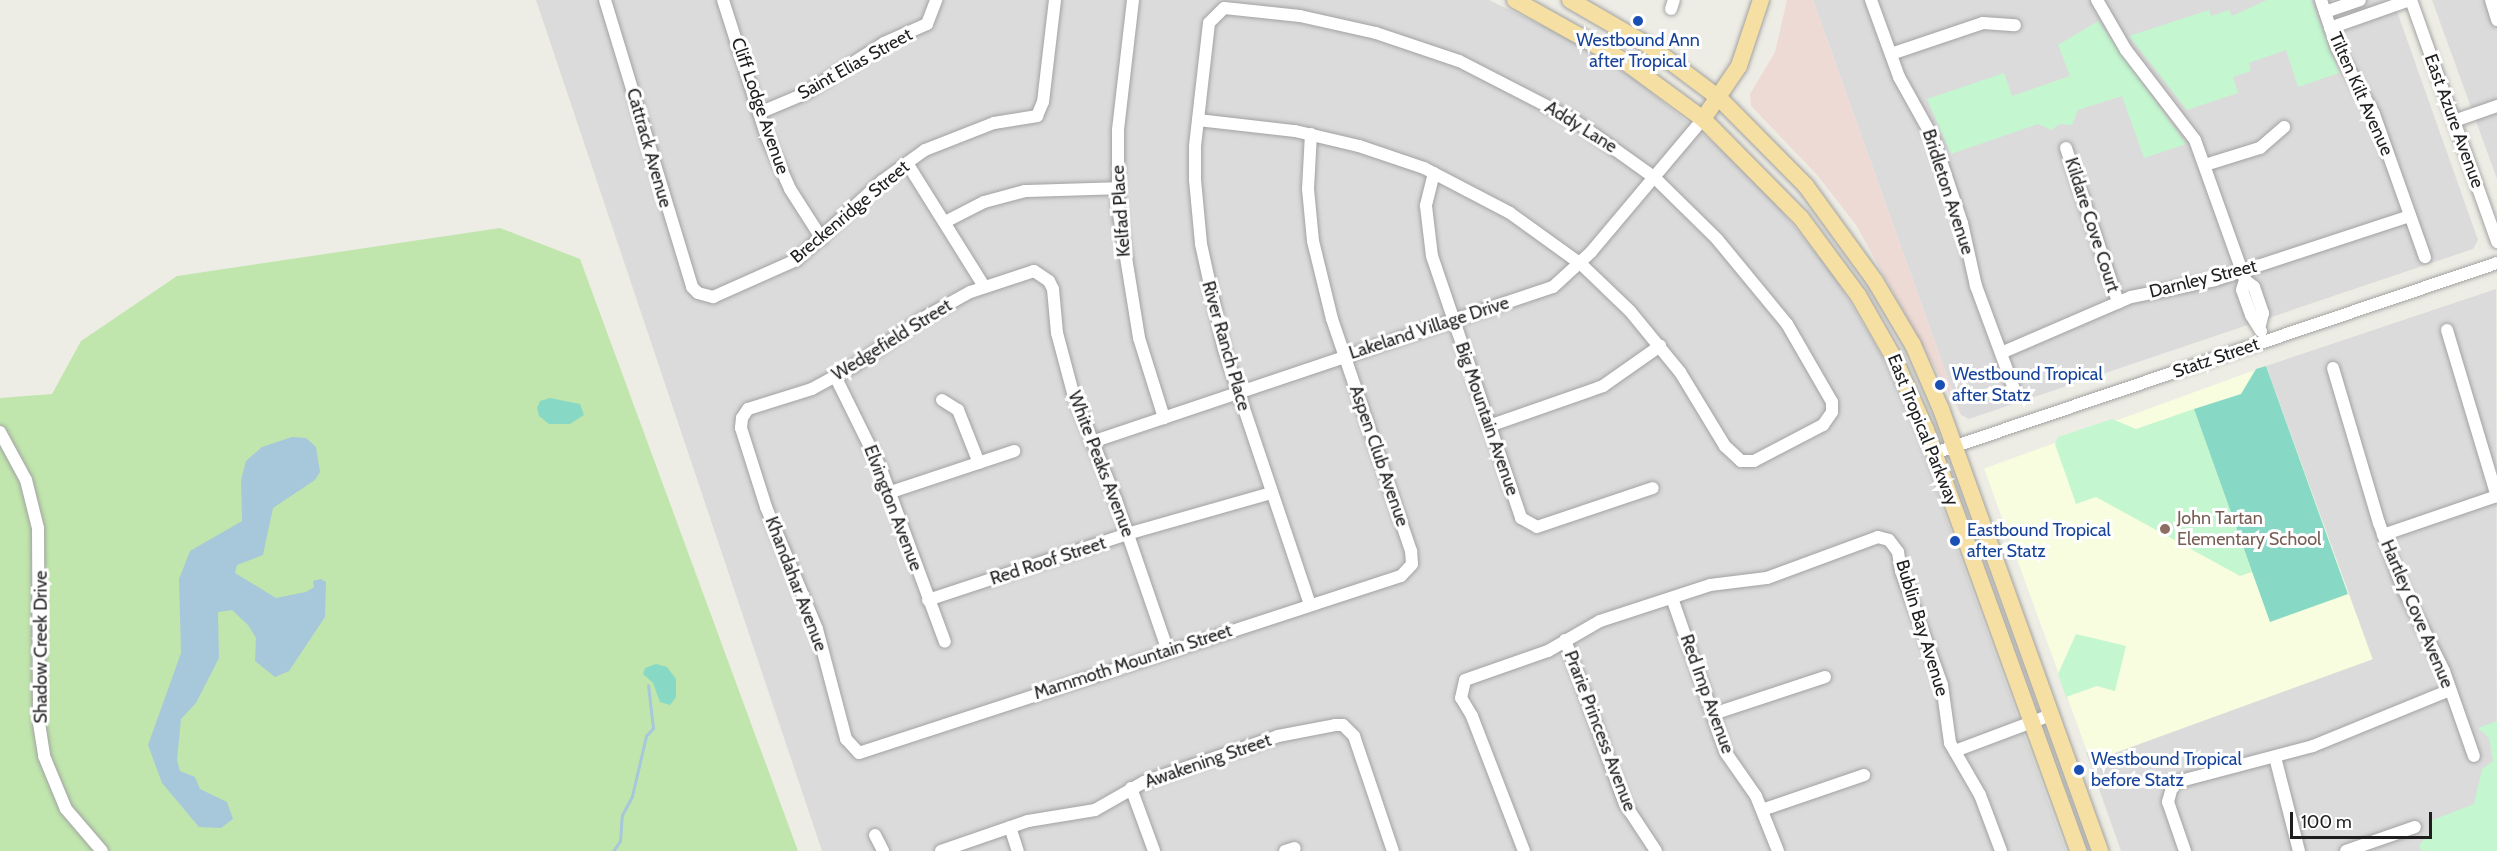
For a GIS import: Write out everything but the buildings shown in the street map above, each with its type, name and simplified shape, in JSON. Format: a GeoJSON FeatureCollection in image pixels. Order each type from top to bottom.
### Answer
{"type":"FeatureCollection","features":[{"type":"Feature","properties":{"kind":"main road","name":"East Tropical Parkway"},"geometry":{"type":"LineString","coordinates":[[1515,0],[1624,61],[1703,119],[1801,218],[1846,277],[1894,358],[1935,453],[2078,851]]}},
{"type":"Feature","properties":{"kind":"main road","name":"East Tropical Parkway"},"geometry":{"type":"LineString","coordinates":[[1570,0],[1651,47],[1719,98],[1801,180],[1865,265],[1912,345],[1955,446],[2100,851]]}},
{"type":"Feature","properties":{"kind":"main road"},"geometry":{"type":"LineString","coordinates":[[1703,119],[1719,98],[1746,51],[1761,0]]}},
{"type":"Feature","properties":{"kind":"street","name":"Cattrack Avenue"},"geometry":{"type":"LineString","coordinates":[[605,0],[666,210],[692,286],[698,293]]}},
{"type":"Feature","properties":{"kind":"street","name":"Cliff Lodge Avenue"},"geometry":{"type":"LineString","coordinates":[[723,0],[759,113],[790,189],[822,239]]}},
{"type":"Feature","properties":{"kind":"street","name":"Saint Elias Street"},"geometry":{"type":"LineString","coordinates":[[759,113],[804,94],[884,43],[927,24],[936,0]]}},
{"type":"Feature","properties":{"kind":"street","name":"Breckenridge Street"},"geometry":{"type":"LineString","coordinates":[[698,293],[713,297],[762,278],[796,260],[907,163],[960,134],[993,123],[1037,116],[1043,102],[1054,0]]}},
{"type":"Feature","properties":{"kind":"street","name":"Kelfad Place"},"geometry":{"type":"LineString","coordinates":[[1133,0],[1118,130],[1118,188],[1128,286],[1164,418]]}},
{"type":"Feature","properties":{"kind":"street","name":"Bridleton Avenue"},"geometry":{"type":"LineString","coordinates":[[1871,0],[1891,54],[1934,140],[1962,223],[1976,286],[2014,389]]}},
{"type":"Feature","properties":{"kind":"street"},"geometry":{"type":"LineString","coordinates":[[2097,0],[2126,50],[2184,122],[2205,165],[2243,276],[2254,287],[2263,313],[2260,325],[2265,342]]}},
{"type":"Feature","properties":{"kind":"street"},"geometry":{"type":"LineString","coordinates":[[2323,6],[2361,0]]}},
{"type":"Feature","properties":{"kind":"street"},"geometry":{"type":"LineString","coordinates":[[2330,28],[2410,0]]}},
{"type":"Feature","properties":{"kind":"street","name":"East Azure Avenue"},"geometry":{"type":"LineString","coordinates":[[2410,0],[2497,242]]}},
{"type":"Feature","properties":{"kind":"street"},"geometry":{"type":"LineString","coordinates":[[2491,0],[2497,20]]}},
{"type":"Feature","properties":{"kind":"street","name":"Tilten Kilt Avenue"},"geometry":{"type":"LineString","coordinates":[[2323,6],[2345,65],[2373,114],[2425,256]]}},
{"type":"Feature","properties":{"kind":"street","name":"Addy Lane"},"geometry":{"type":"LineString","coordinates":[[1219,11],[1233,7],[1343,24],[1460,61],[1574,120],[1655,178],[1718,239],[1787,324],[1827,389],[1832,412],[1823,425],[1754,461],[1741,461],[1725,446],[1693,391],[1660,346]]}},
{"type":"Feature","properties":{"kind":"street","name":"River Ranch Place"},"geometry":{"type":"LineString","coordinates":[[1219,11],[1209,23],[1198,120],[1195,180],[1201,244],[1215,316],[1271,493],[1310,604]]}},
{"type":"Feature","properties":{"kind":"street"},"geometry":{"type":"LineString","coordinates":[[1891,54],[1983,23],[2015,25]]}},
{"type":"Feature","properties":{"kind":"street"},"geometry":{"type":"LineString","coordinates":[[2454,121],[2497,106]]}},
{"type":"Feature","properties":{"kind":"street","name":"Lakeland Village Drive"},"geometry":{"type":"LineString","coordinates":[[1092,442],[1553,287],[1581,264],[1703,119]]}},
{"type":"Feature","properties":{"kind":"street"},"geometry":{"type":"LineString","coordinates":[[1198,120],[1311,134],[1434,172],[1510,213],[1581,264],[1660,346],[1603,386],[1489,426]]}},
{"type":"Feature","properties":{"kind":"street"},"geometry":{"type":"LineString","coordinates":[[2205,165],[2260,148],[2283,127]]}},
{"type":"Feature","properties":{"kind":"street","name":"Aspen Club Avenue"},"geometry":{"type":"LineString","coordinates":[[1311,134],[1308,189],[1313,241],[1344,356],[1411,551],[1410,567]]}},
{"type":"Feature","properties":{"kind":"street","name":"Kildare Cove Court"},"geometry":{"type":"LineString","coordinates":[[2066,148],[2118,302]]}},
{"type":"Feature","properties":{"kind":"street"},"geometry":{"type":"LineString","coordinates":[[907,163],[984,286]]}},
{"type":"Feature","properties":{"kind":"street","name":"Big Mountain Avenue"},"geometry":{"type":"LineString","coordinates":[[1434,172],[1427,199],[1427,237],[1489,426],[1526,524],[1537,527],[1653,488]]}},
{"type":"Feature","properties":{"kind":"street"},"geometry":{"type":"LineString","coordinates":[[945,222],[984,202],[1025,191],[1118,188]]}},
{"type":"Feature","properties":{"kind":"street","name":"Darnley Street"},"geometry":{"type":"LineString","coordinates":[[2001,353],[2118,302],[2243,276],[2410,216]]}},
{"type":"Feature","properties":{"kind":"street","name":"Statz Street"},"geometry":{"type":"LineString","coordinates":[[1935,453],[2497,263]]}},
{"type":"Feature","properties":{"kind":"street","name":"Wedgefield Street"},"geometry":{"type":"LineString","coordinates":[[742,418],[748,409],[796,395],[835,376],[920,320],[984,286],[1026,271],[1043,276]]}},
{"type":"Feature","properties":{"kind":"street","name":"White Peaks Avenue"},"geometry":{"type":"LineString","coordinates":[[1043,276],[1053,289],[1063,358],[1168,651]]}},
{"type":"Feature","properties":{"kind":"street"},"geometry":{"type":"LineString","coordinates":[[2383,535],[2497,496],[2447,330]]}},
{"type":"Feature","properties":{"kind":"street","name":"Hartley Cove Avenue"},"geometry":{"type":"LineString","coordinates":[[2333,368],[2383,535],[2402,586],[2450,690],[2474,756]]}},
{"type":"Feature","properties":{"kind":"street","name":"Elvington Avenue"},"geometry":{"type":"LineString","coordinates":[[835,376],[891,492],[945,642]]}},
{"type":"Feature","properties":{"kind":"street"},"geometry":{"type":"LineString","coordinates":[[942,400],[958,410],[979,463]]}},
{"type":"Feature","properties":{"kind":"street","name":"Khandahar Avenue"},"geometry":{"type":"LineString","coordinates":[[742,418],[741,428],[766,507],[817,629],[846,739],[854,749]]}},
{"type":"Feature","properties":{"kind":"street","name":"Shadow Creek Drive"},"geometry":{"type":"LineString","coordinates":[[0,432],[26,480],[39,528],[39,723],[44,756],[66,809],[102,851]]}},
{"type":"Feature","properties":{"kind":"street"},"geometry":{"type":"LineString","coordinates":[[891,492],[1014,451]]}},
{"type":"Feature","properties":{"kind":"street","name":"Red Roof Street"},"geometry":{"type":"LineString","coordinates":[[928,600],[1127,534],[1271,493]]}},
{"type":"Feature","properties":{"kind":"street","name":"Bublin Bay Avenue"},"geometry":{"type":"LineString","coordinates":[[1672,598],[1710,585],[1767,578],[1860,547],[1878,537],[1889,540],[1898,552],[1901,571],[1942,685],[1947,732],[1980,795],[2001,851]]}},
{"type":"Feature","properties":{"kind":"street","name":"Mammoth Mountain Street"},"geometry":{"type":"LineString","coordinates":[[854,749],[859,753],[876,750],[1046,689],[1401,576],[1410,567]]}},
{"type":"Feature","properties":{"kind":"street"},"geometry":{"type":"LineString","coordinates":[[1524,851],[1472,716],[1462,704],[1461,688],[1470,677],[1548,651],[1599,621],[1672,598]]}},
{"type":"Feature","properties":{"kind":"street","name":"Red Imp Avenue"},"geometry":{"type":"LineString","coordinates":[[1672,598],[1726,753],[1762,810],[1778,851]]}},
{"type":"Feature","properties":{"kind":"street","name":"Prarie Princess Avenue"},"geometry":{"type":"LineString","coordinates":[[1566,640],[1624,804],[1656,851]]}},
{"type":"Feature","properties":{"kind":"street"},"geometry":{"type":"LineString","coordinates":[[1713,714],[1825,677]]}},
{"type":"Feature","properties":{"kind":"street"},"geometry":{"type":"LineString","coordinates":[[2185,851],[2168,802],[2169,788],[2179,779],[2313,746],[2450,690]]}},
{"type":"Feature","properties":{"kind":"street"},"geometry":{"type":"LineString","coordinates":[[1955,751],[2052,715]]}},
{"type":"Feature","properties":{"kind":"street","name":"Awakening Street"},"geometry":{"type":"LineString","coordinates":[[941,851],[1010,827],[1095,810],[1131,789],[1278,736],[1343,725],[1354,736],[1393,851]]}},
{"type":"Feature","properties":{"kind":"street"},"geometry":{"type":"LineString","coordinates":[[2275,757],[2299,851]]}},
{"type":"Feature","properties":{"kind":"street"},"geometry":{"type":"LineString","coordinates":[[1762,810],[1864,775]]}},
{"type":"Feature","properties":{"kind":"street"},"geometry":{"type":"LineString","coordinates":[[1131,789],[1154,851]]}},
{"type":"Feature","properties":{"kind":"street"},"geometry":{"type":"LineString","coordinates":[[1010,827],[1018,851]]}},
{"type":"Feature","properties":{"kind":"street"},"geometry":{"type":"LineString","coordinates":[[2346,851],[2415,827]]}},
{"type":"Feature","properties":{"kind":"street"},"geometry":{"type":"LineString","coordinates":[[875,835],[883,851]]}},
{"type":"Feature","properties":{"kind":"shaded area"},"geometry":{"type":"Polygon","coordinates":[[[536,0],[1489,0],[1564,36],[1632,77],[1715,144],[1776,204],[1833,274],[1879,351],[1906,407],[2066,851],[822,851],[536,0]]]}},
{"type":"Feature","properties":{"kind":"shaded area"},"geometry":{"type":"Polygon","coordinates":[[[1787,0],[1813,0],[1961,415],[1856,225],[1817,175],[1751,106],[1750,94],[1775,52],[1787,0]]]}},
{"type":"Feature","properties":{"kind":"shaded area"},"geometry":{"type":"Polygon","coordinates":[[[1813,0],[2393,0],[2478,240],[2473,249],[1969,419],[1961,415],[1813,0]]]}},
{"type":"Feature","properties":{"kind":"shaded area"},"geometry":{"type":"Polygon","coordinates":[[[2432,0],[2497,0],[2497,179],[2432,0]]]}},
{"type":"Feature","properties":{"kind":"shaded area"},"geometry":{"type":"Polygon","coordinates":[[[2496,289],[2497,851],[2121,851],[2086,752],[2371,659],[2266,366],[2496,289]]]}},
{"type":"Feature","properties":{"kind":"shaded area","name":"John Tartan Elementary School"},"geometry":{"type":"Polygon","coordinates":[[[2266,366],[2373,659],[2091,762],[1984,469],[2266,366]]]}},
{"type":"Feature","properties":{"kind":"shaded area"},"geometry":{"type":"Polygon","coordinates":[[[2266,366],[2348,594],[2270,622],[2194,409],[2241,394],[2256,369],[2266,366]]]}},
{"type":"Feature","properties":{"kind":"shaded area"},"geometry":{"type":"Polygon","coordinates":[[[550,398],[580,404],[584,415],[570,424],[549,424],[539,416],[537,408],[540,401],[550,398]]]}},
{"type":"Feature","properties":{"kind":"shaded area"},"geometry":{"type":"Polygon","coordinates":[[[292,437],[306,438],[316,447],[320,472],[315,480],[273,508],[263,555],[237,565],[235,573],[276,598],[306,592],[314,587],[313,581],[321,579],[326,582],[325,617],[289,671],[275,677],[255,661],[256,638],[248,625],[232,610],[218,612],[219,658],[196,703],[181,719],[177,760],[180,771],[195,777],[200,789],[227,802],[233,819],[221,828],[199,827],[162,783],[148,745],[181,653],[179,579],[190,551],[242,521],[241,480],[246,461],[262,447],[292,437]]]}},
{"type":"Feature","properties":{"kind":"shaded area"},"geometry":{"type":"Polygon","coordinates":[[[656,664],[667,667],[676,679],[676,697],[670,705],[660,702],[653,683],[643,674],[645,668],[656,664]]]}},
{"type":"Feature","properties":{"kind":"green space"},"geometry":{"type":"Polygon","coordinates":[[[2267,0],[2311,0],[2339,73],[2298,87],[2286,50],[2249,63],[2251,71],[2233,77],[2238,93],[2187,110],[2129,36],[2209,10],[2211,16],[2229,10],[2232,16],[2267,0]]]}},
{"type":"Feature","properties":{"kind":"green space"},"geometry":{"type":"Polygon","coordinates":[[[2098,21],[2186,144],[2144,158],[2122,96],[2078,110],[2072,125],[2059,124],[2052,130],[2038,124],[1951,154],[1927,99],[2004,73],[2012,96],[2070,76],[2058,45],[2098,21]]]}},
{"type":"Feature","properties":{"kind":"green space"},"geometry":{"type":"Polygon","coordinates":[[[500,228],[580,259],[798,851],[0,851],[0,398],[52,394],[81,341],[177,276],[500,228]]]}},
{"type":"Feature","properties":{"kind":"green space"},"geometry":{"type":"Polygon","coordinates":[[[2194,409],[2252,572],[2240,576],[2096,497],[2076,504],[2055,444],[2058,437],[2112,419],[2136,429],[2194,409]]]}},
{"type":"Feature","properties":{"kind":"green space"},"geometry":{"type":"Polygon","coordinates":[[[2076,634],[2126,646],[2115,691],[2097,686],[2066,697],[2058,674],[2076,634]]]}},
{"type":"Feature","properties":{"kind":"green space"},"geometry":{"type":"Polygon","coordinates":[[[2497,721],[2497,851],[2421,851],[2419,845],[2431,832],[2430,821],[2474,804],[2482,769],[2493,761],[2489,738],[2478,728],[2497,721]]]}},
{"type":"Feature","properties":{"kind":"waterway"},"geometry":{"type":"LineString","coordinates":[[613,851],[620,841],[622,815],[632,796],[646,736],[653,728],[648,685]]}},
{"type":"Feature","properties":{"kind":"place","name":"Westbound Ann after Tropical"},"geometry":{"type":"Point","coordinates":[1638,21]}},
{"type":"Feature","properties":{"kind":"place","name":"Westbound Tropical after Statz"},"geometry":{"type":"Point","coordinates":[1940,385]}},
{"type":"Feature","properties":{"kind":"place","name":"John Tartan Elementary School"},"geometry":{"type":"Point","coordinates":[2165,529]}},
{"type":"Feature","properties":{"kind":"place","name":"Eastbound Tropical after Statz"},"geometry":{"type":"Point","coordinates":[1955,541]}},
{"type":"Feature","properties":{"kind":"place","name":"Westbound Tropical before Statz"},"geometry":{"type":"Point","coordinates":[2079,770]}}]}
